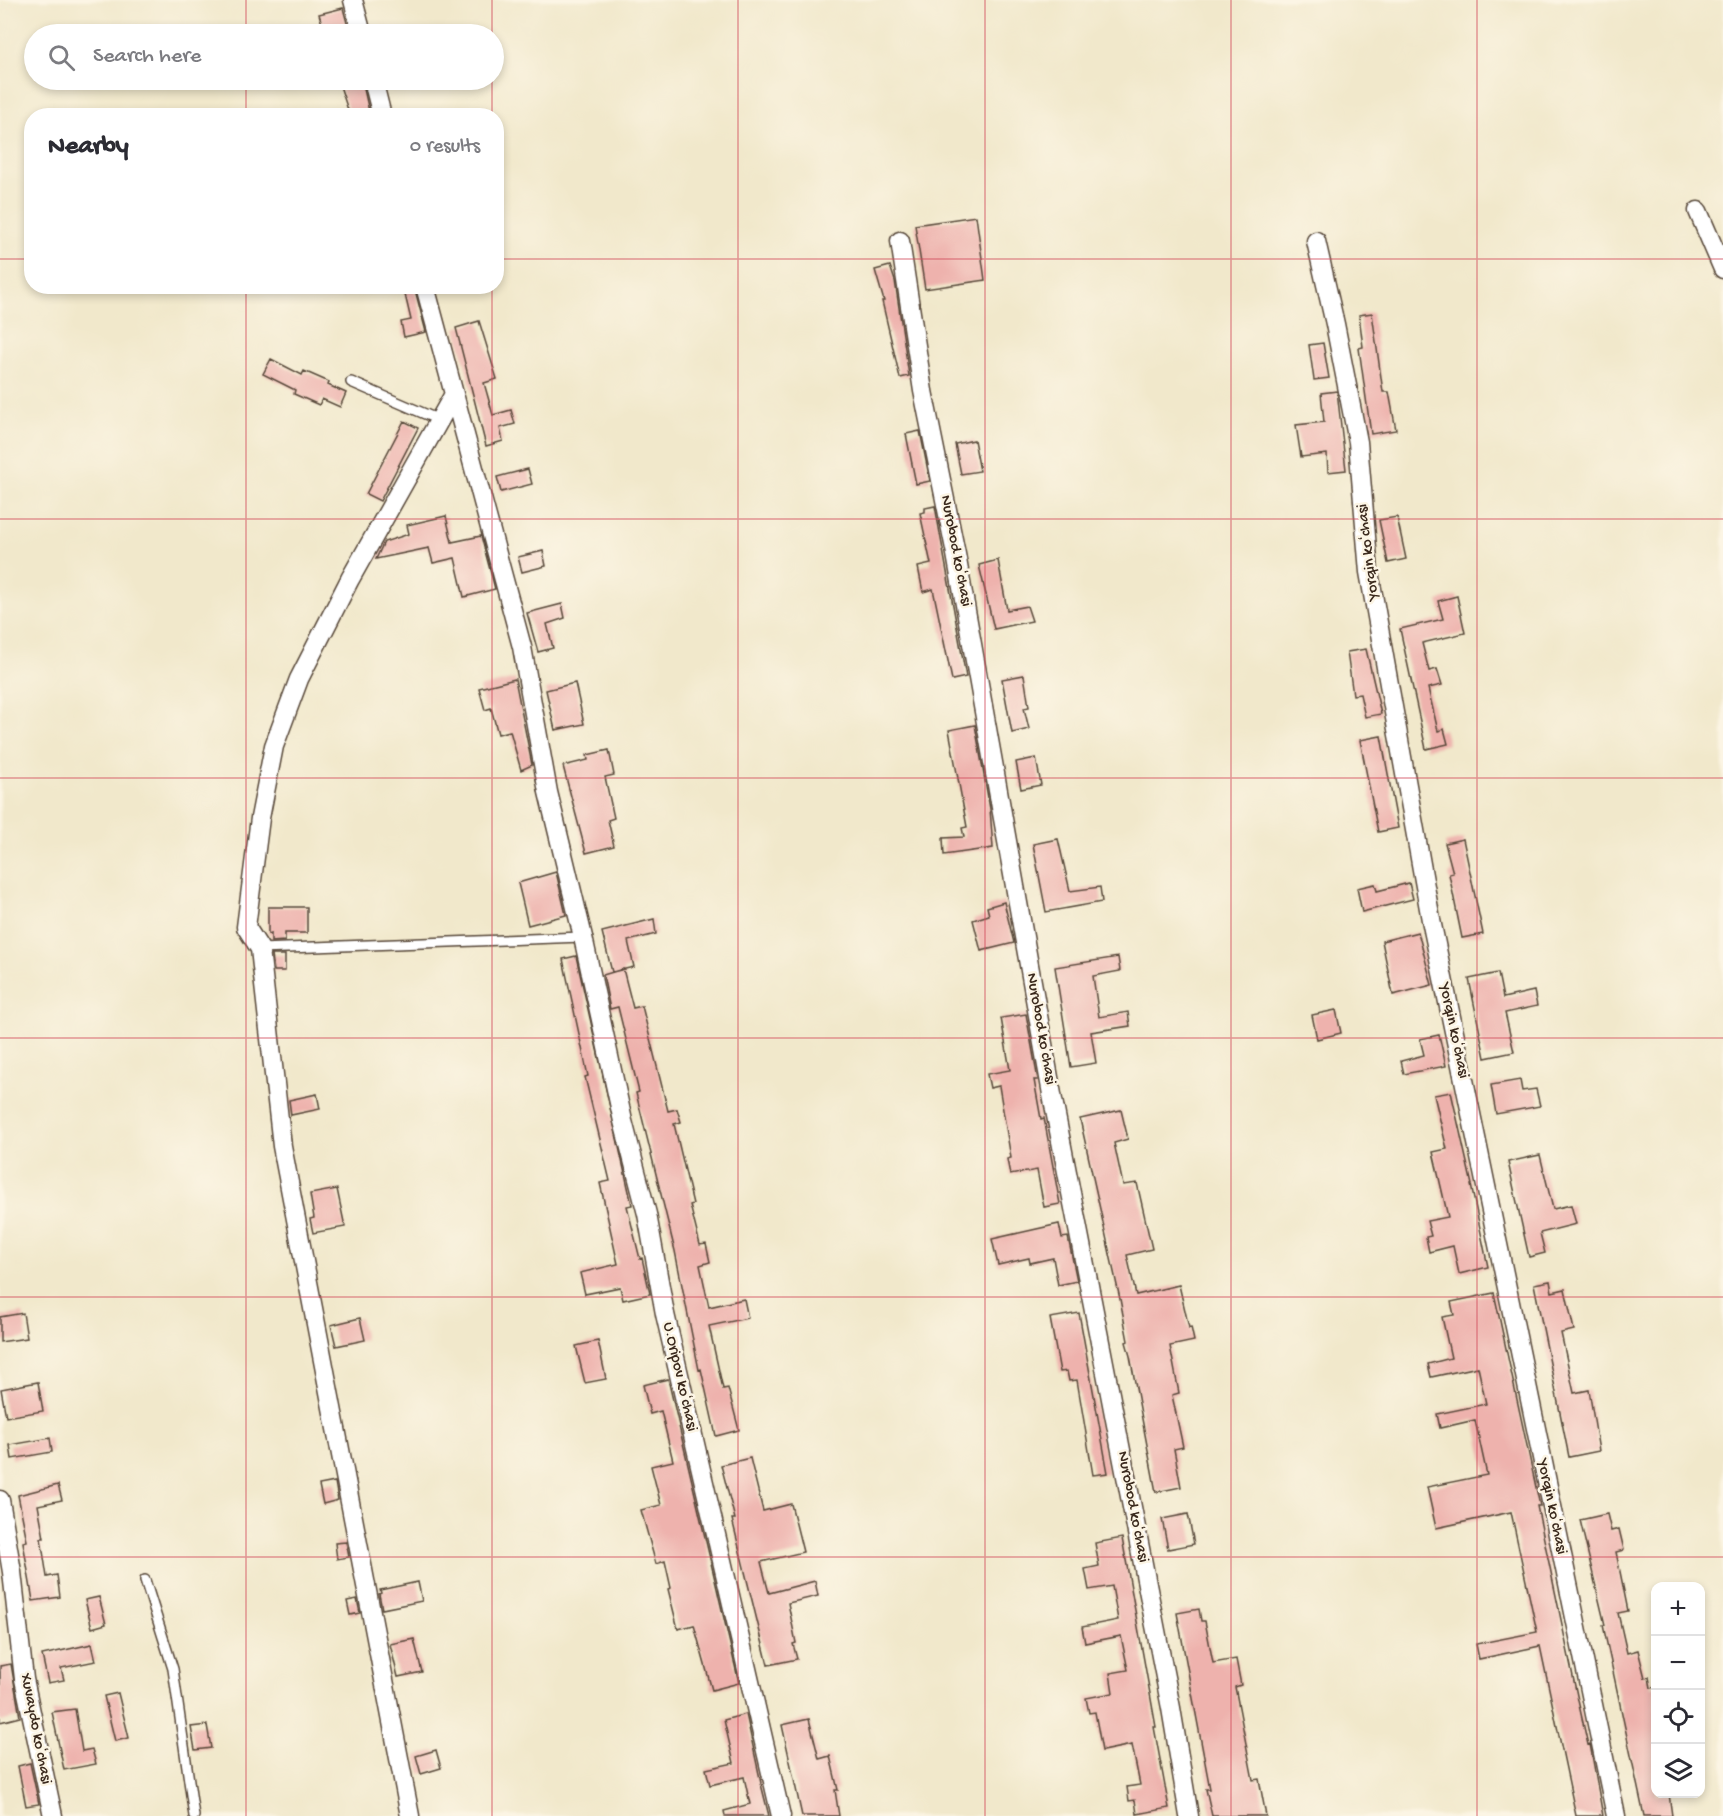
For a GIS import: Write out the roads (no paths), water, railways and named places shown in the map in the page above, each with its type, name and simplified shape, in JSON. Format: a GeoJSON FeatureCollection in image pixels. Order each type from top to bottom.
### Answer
{"type":"FeatureCollection","features":[{"type":"Feature","properties":{"kind":"street"},"geometry":{"type":"LineString","coordinates":[[353,0],[359,24]]}},
{"type":"Feature","properties":{"kind":"street"},"geometry":{"type":"LineString","coordinates":[[376,90],[380,108]]}},
{"type":"Feature","properties":{"kind":"street"},"geometry":{"type":"LineString","coordinates":[[1698,211],[1723,269]]}},
{"type":"Feature","properties":{"kind":"street","name":"Nurobod koʻchasi"},"geometry":{"type":"LineString","coordinates":[[900,241],[923,391],[956,554],[1053,1100],[1171,1708],[1189,1816]]}},
{"type":"Feature","properties":{"kind":"street","name":"Yorqin koʻchasi"},"geometry":{"type":"LineString","coordinates":[[1316,241],[1358,442],[1369,572],[1431,920],[1616,1816]]}},
{"type":"Feature","properties":{"kind":"street","name":"U.Oripov koʻchasi"},"geometry":{"type":"LineString","coordinates":[[428,294],[453,396],[522,647],[548,792],[583,937],[623,1121],[647,1214],[667,1326],[781,1816]]}},
{"type":"Feature","properties":{"kind":"street"},"geometry":{"type":"LineString","coordinates":[[410,1816],[282,1146],[260,949],[246,927],[260,818],[274,746],[299,679],[345,589],[453,396]]}},
{"type":"Feature","properties":{"kind":"street","name":"Xuvaydo koʻchasi"},"geometry":{"type":"LineString","coordinates":[[0,1500],[12,1572],[24,1679],[52,1816]]}},
{"type":"Feature","properties":{"kind":"lane"},"geometry":{"type":"LineString","coordinates":[[351,382],[439,420]]}},
{"type":"Feature","properties":{"kind":"lane"},"geometry":{"type":"LineString","coordinates":[[260,949],[583,937]]}},
{"type":"Feature","properties":{"kind":"lane"},"geometry":{"type":"LineString","coordinates":[[145,1580],[173,1669],[194,1816]]}}]}
